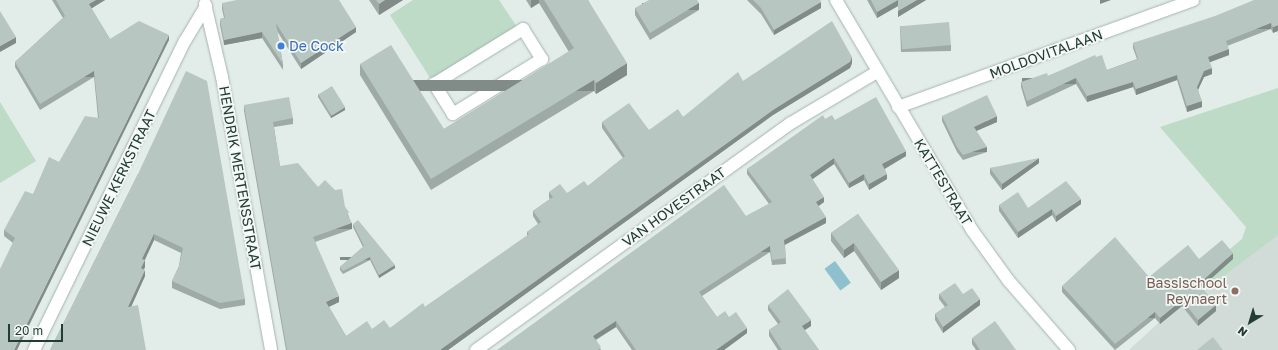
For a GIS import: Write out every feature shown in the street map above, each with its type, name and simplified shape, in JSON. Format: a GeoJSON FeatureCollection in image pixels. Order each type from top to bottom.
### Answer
{"type":"FeatureCollection","features":[{"type":"Feature","properties":{"kind":"street","name":"KATTESTRAAT"},"geometry":{"type":"LineString","coordinates":[[836,0],[877,72],[972,230],[1008,280],[1069,350]]}},
{"type":"Feature","properties":{"kind":"street","name":"MOLDOVITALAAN"},"geometry":{"type":"LineString","coordinates":[[898,107],[1174,3],[1193,0]]}},
{"type":"Feature","properties":{"kind":"street","name":"NIEUWE KERKSTRAAT"},"geometry":{"type":"LineString","coordinates":[[34,350],[184,41],[205,3]]}},
{"type":"Feature","properties":{"kind":"street","name":"HENDRIK MERTENSSTRAAT"},"geometry":{"type":"LineString","coordinates":[[205,3],[223,83],[271,350]]}},
{"type":"Feature","properties":{"kind":"street"},"geometry":{"type":"LineString","coordinates":[[523,29],[542,59],[453,114],[434,84],[523,29]]}},
{"type":"Feature","properties":{"kind":"street","name":"VAN HOVESTRAAT"},"geometry":{"type":"LineString","coordinates":[[476,350],[786,127],[877,72]]}},
{"type":"Feature","properties":{"kind":"shaded area","name":"Bassischool Reynaert"},"geometry":{"type":"Polygon","coordinates":[[[1278,225],[1278,350],[1129,350],[1257,232],[1278,225]]]}},
{"type":"Feature","properties":{"kind":"green space"},"geometry":{"type":"Polygon","coordinates":[[[413,0],[499,0],[519,30],[434,84],[390,15],[413,0]]]}},
{"type":"Feature","properties":{"kind":"green space"},"geometry":{"type":"Polygon","coordinates":[[[1278,88],[1278,235],[1206,289],[1199,275],[1242,239],[1246,227],[1160,127],[1278,88]]]}},
{"type":"Feature","properties":{"kind":"green space"},"geometry":{"type":"Polygon","coordinates":[[[0,102],[36,161],[0,183],[0,102]]]}},
{"type":"Feature","properties":{"kind":"water"},"geometry":{"type":"Polygon","coordinates":[[[835,261],[851,283],[840,290],[824,269],[835,261]]]}},
{"type":"Feature","properties":{"kind":"building"},"geometry":{"type":"Polygon","coordinates":[[[56,0],[96,0],[89,4],[110,39],[139,21],[169,35],[14,350],[0,350],[0,269],[15,238],[4,230],[25,191],[33,194],[49,157],[59,162],[85,116],[99,118],[94,71],[40,104],[15,62],[65,16],[56,0]]]}},
{"type":"Feature","properties":{"kind":"building"},"geometry":{"type":"Polygon","coordinates":[[[237,0],[339,0],[356,27],[301,63],[276,23],[283,64],[262,32],[224,40],[220,19],[225,18],[222,3],[237,0]]]}},
{"type":"Feature","properties":{"kind":"building"},"geometry":{"type":"Polygon","coordinates":[[[376,0],[385,0],[379,4],[376,0]]]}},
{"type":"Feature","properties":{"kind":"building"},"geometry":{"type":"Polygon","coordinates":[[[544,0],[588,0],[627,63],[596,83],[594,80],[431,179],[360,64],[391,45],[444,129],[574,48],[544,0]]]}},
{"type":"Feature","properties":{"kind":"building"},"geometry":{"type":"Polygon","coordinates":[[[649,0],[697,0],[699,3],[650,33],[635,8],[649,0]]]}},
{"type":"Feature","properties":{"kind":"building"},"geometry":{"type":"Polygon","coordinates":[[[753,0],[820,0],[821,2],[774,30],[761,8],[753,0]]]}},
{"type":"Feature","properties":{"kind":"building"},"geometry":{"type":"Polygon","coordinates":[[[871,0],[898,0],[877,12],[871,0]]]}},
{"type":"Feature","properties":{"kind":"building"},"geometry":{"type":"Polygon","coordinates":[[[898,0],[917,0],[898,11],[898,0]]]}},
{"type":"Feature","properties":{"kind":"building"},"geometry":{"type":"Polygon","coordinates":[[[1254,0],[1278,0],[1278,25],[1273,27],[1271,23],[1226,41],[1229,49],[1208,57],[1212,68],[1204,71],[1197,87],[1202,101],[1187,106],[1177,75],[1136,89],[1133,82],[1087,96],[1076,78],[1027,101],[1021,82],[1047,73],[1048,76],[1095,55],[1096,57],[1102,55],[1107,70],[1138,59],[1133,43],[1215,16],[1254,0]]]}},
{"type":"Feature","properties":{"kind":"building"},"geometry":{"type":"Polygon","coordinates":[[[0,11],[16,37],[0,46],[0,11]]]}},
{"type":"Feature","properties":{"kind":"building"},"geometry":{"type":"Polygon","coordinates":[[[832,21],[852,57],[850,62],[773,110],[440,350],[287,350],[244,105],[289,97],[293,118],[273,122],[280,166],[298,163],[318,187],[325,180],[335,190],[342,189],[345,207],[349,212],[347,214],[352,223],[313,237],[339,296],[326,302],[346,336],[367,321],[372,329],[384,320],[390,328],[423,303],[425,307],[529,234],[527,232],[541,222],[533,211],[553,197],[549,192],[560,184],[567,193],[584,181],[588,186],[625,156],[602,122],[629,103],[649,130],[678,109],[683,117],[738,72],[743,81],[832,21]]]}},
{"type":"Feature","properties":{"kind":"building"},"geometry":{"type":"Polygon","coordinates":[[[949,22],[951,45],[902,49],[900,26],[949,22]]]}},
{"type":"Feature","properties":{"kind":"building"},"geometry":{"type":"Polygon","coordinates":[[[186,71],[207,81],[245,299],[220,303],[172,281],[179,266],[183,248],[154,234],[142,259],[145,260],[141,268],[145,270],[128,307],[138,305],[146,350],[50,350],[138,174],[186,71]]]}},
{"type":"Feature","properties":{"kind":"building"},"geometry":{"type":"Polygon","coordinates":[[[332,86],[345,107],[332,116],[318,94],[332,86]]]}},
{"type":"Feature","properties":{"kind":"building"},"geometry":{"type":"Polygon","coordinates":[[[987,95],[997,116],[974,127],[987,147],[963,155],[957,147],[942,116],[987,95]]]}},
{"type":"Feature","properties":{"kind":"building"},"geometry":{"type":"Polygon","coordinates":[[[876,97],[906,151],[882,164],[887,174],[869,184],[864,174],[849,183],[834,158],[810,175],[824,197],[816,202],[826,217],[784,240],[786,258],[772,260],[770,246],[699,292],[717,317],[725,311],[729,317],[736,312],[747,328],[716,350],[636,350],[616,321],[593,336],[601,347],[598,350],[497,350],[724,185],[746,216],[772,202],[747,169],[823,115],[825,119],[832,115],[835,120],[876,97]]]}},
{"type":"Feature","properties":{"kind":"building"},"geometry":{"type":"Polygon","coordinates":[[[1039,158],[1002,184],[990,168],[1039,158]]]}},
{"type":"Feature","properties":{"kind":"building"},"geometry":{"type":"Polygon","coordinates":[[[1066,181],[1081,199],[1056,216],[1052,209],[1018,232],[999,205],[1018,192],[1028,208],[1066,181]]]}},
{"type":"Feature","properties":{"kind":"building"},"geometry":{"type":"Polygon","coordinates":[[[858,214],[899,270],[881,282],[854,243],[844,250],[831,233],[858,214]]]}},
{"type":"Feature","properties":{"kind":"building"},"geometry":{"type":"Polygon","coordinates":[[[358,220],[395,265],[379,275],[370,257],[343,271],[340,267],[364,246],[353,224],[358,220]]]}},
{"type":"Feature","properties":{"kind":"building"},"geometry":{"type":"Polygon","coordinates":[[[1115,237],[1149,277],[1188,245],[1199,259],[1222,240],[1233,253],[1199,284],[1216,305],[1198,320],[1182,300],[1160,318],[1155,312],[1115,344],[1062,286],[1115,237]]]}},
{"type":"Feature","properties":{"kind":"building"},"geometry":{"type":"Polygon","coordinates":[[[955,283],[963,294],[972,288],[980,299],[943,327],[935,314],[948,305],[939,294],[955,283]]]}},
{"type":"Feature","properties":{"kind":"building"},"geometry":{"type":"Polygon","coordinates":[[[788,289],[811,320],[802,326],[819,350],[782,350],[769,330],[781,322],[768,305],[788,289]]]}},
{"type":"Feature","properties":{"kind":"building"},"geometry":{"type":"Polygon","coordinates":[[[995,321],[1016,350],[980,350],[972,338],[995,321]]]}},
{"type":"Feature","properties":{"kind":"building"},"geometry":{"type":"Polygon","coordinates":[[[1213,337],[1223,350],[1197,350],[1213,337]]]}},
{"type":"Feature","properties":{"kind":"place","name":"De Cock"},"geometry":{"type":"Point","coordinates":[281,46]}},
{"type":"Feature","properties":{"kind":"place","name":"Bassischool Reynaert"},"geometry":{"type":"Point","coordinates":[1235,291]}}]}
